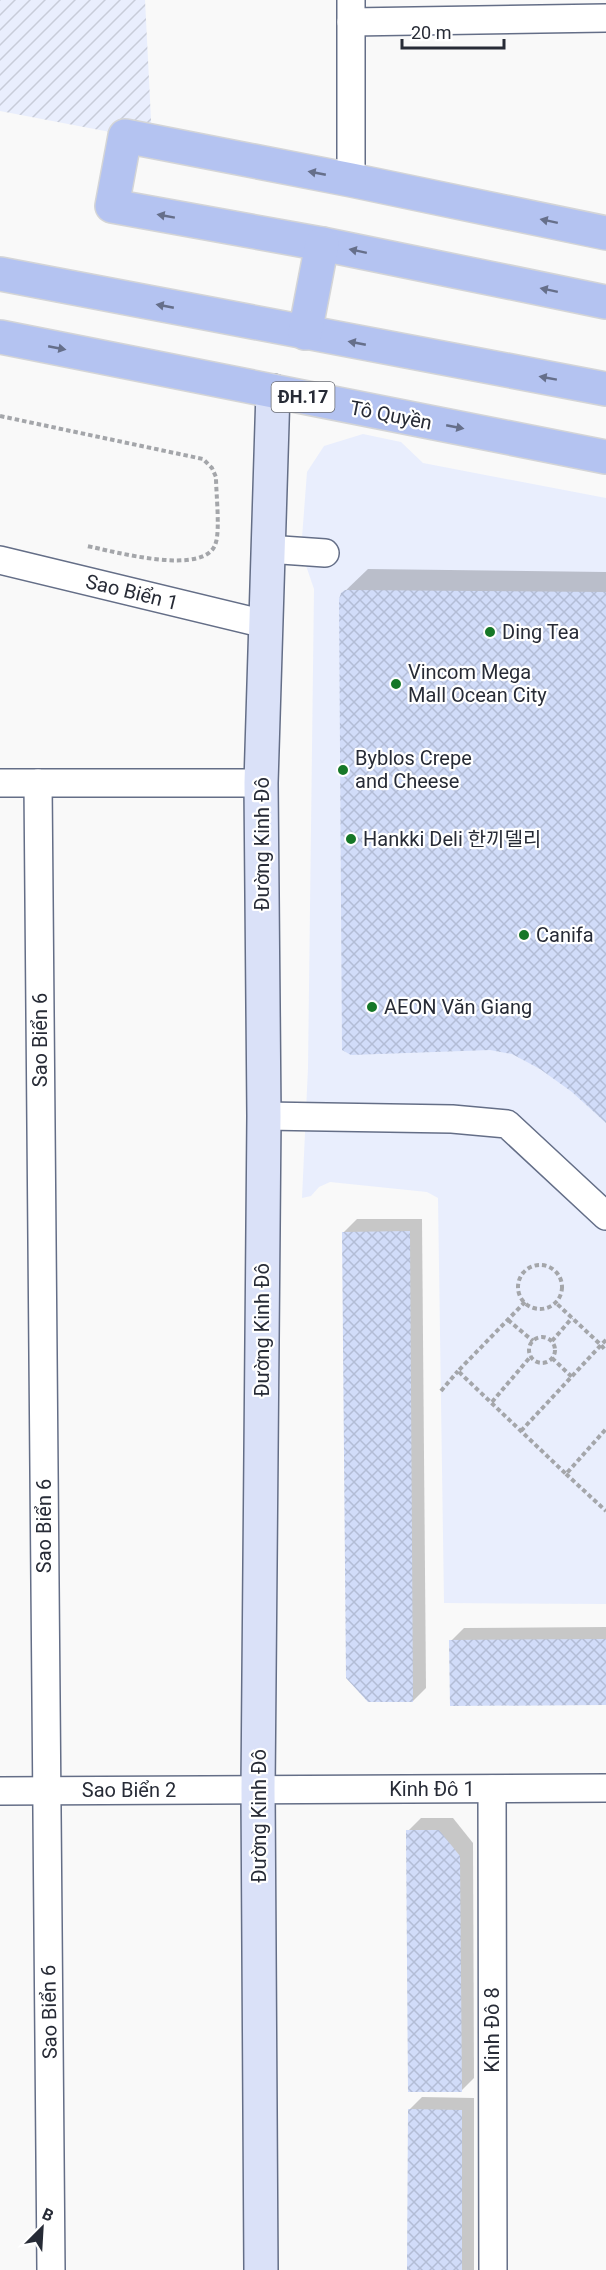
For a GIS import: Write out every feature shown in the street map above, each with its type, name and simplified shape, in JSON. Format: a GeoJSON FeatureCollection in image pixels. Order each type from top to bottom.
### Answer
{"type":"FeatureCollection","features":[{"type":"Feature","properties":{"kind":"main road"},"geometry":{"type":"LineString","coordinates":[[606,233],[124,136],[112,206],[322,244],[606,302]]}},
{"type":"Feature","properties":{"kind":"main road"},"geometry":{"type":"LineString","coordinates":[[305,333],[322,244]]}},
{"type":"Feature","properties":{"kind":"main road"},"geometry":{"type":"LineString","coordinates":[[0,274],[606,389]]}},
{"type":"Feature","properties":{"kind":"main road","name":"Tô Quyền"},"geometry":{"type":"LineString","coordinates":[[0,337],[606,457]]}},
{"type":"Feature","properties":{"kind":"street"},"geometry":{"type":"LineString","coordinates":[[351,180],[351,11],[606,18]]}},
{"type":"Feature","properties":{"kind":"street","name":"Đường Kinh Đô"},"geometry":{"type":"LineString","coordinates":[[261,2270],[258,1789],[264,1116],[261,783],[273,391]]}},
{"type":"Feature","properties":{"kind":"street"},"geometry":{"type":"LineString","coordinates":[[267,549],[325,553]]}},
{"type":"Feature","properties":{"kind":"street","name":"Sao Biển 1"},"geometry":{"type":"LineString","coordinates":[[0,560],[265,624]]}},
{"type":"Feature","properties":{"kind":"street"},"geometry":{"type":"LineString","coordinates":[[0,783],[261,783]]}},
{"type":"Feature","properties":{"kind":"street","name":"Sao Biển 6"},"geometry":{"type":"LineString","coordinates":[[38,783],[51,2270]]}},
{"type":"Feature","properties":{"kind":"street"},"geometry":{"type":"LineString","coordinates":[[264,1116],[452,1119],[507,1124],[606,1216]]}},
{"type":"Feature","properties":{"kind":"street","name":"Kinh Đô 1"},"geometry":{"type":"LineString","coordinates":[[258,1789],[606,1788]]}},
{"type":"Feature","properties":{"kind":"street","name":"Sao Biển 2"},"geometry":{"type":"LineString","coordinates":[[0,1791],[258,1789]]}},
{"type":"Feature","properties":{"kind":"street","name":"Kinh Đô 8"},"geometry":{"type":"LineString","coordinates":[[492,1789],[493,2270]]}},
{"type":"Feature","properties":{"kind":"path"},"geometry":{"type":"LineString","coordinates":[[0,416],[203,459],[212,468],[216,477],[216,543],[208,554],[200,559],[177,561],[83,546]]}},
{"type":"Feature","properties":{"kind":"path"},"geometry":{"type":"LineString","coordinates":[[541,1265],[548,1266],[559,1275],[562,1290],[555,1302],[543,1309],[530,1306],[525,1302],[520,1296],[519,1282],[527,1269],[541,1265]]}},
{"type":"Feature","properties":{"kind":"path"},"geometry":{"type":"LineString","coordinates":[[441,1391],[525,1302]]}},
{"type":"Feature","properties":{"kind":"path"},"geometry":{"type":"LineString","coordinates":[[555,1302],[606,1351]]}},
{"type":"Feature","properties":{"kind":"path"},"geometry":{"type":"LineString","coordinates":[[552,1341],[572,1318]]}},
{"type":"Feature","properties":{"kind":"path"},"geometry":{"type":"LineString","coordinates":[[508,1320],[533,1341]]}},
{"type":"Feature","properties":{"kind":"path"},"geometry":{"type":"LineString","coordinates":[[540,1337],[552,1341],[555,1352],[552,1358],[541,1363],[531,1356],[529,1348],[533,1341],[540,1337]]}},
{"type":"Feature","properties":{"kind":"path"},"geometry":{"type":"LineString","coordinates":[[521,1431],[606,1340]]}},
{"type":"Feature","properties":{"kind":"path"},"geometry":{"type":"LineString","coordinates":[[492,1402],[531,1356]]}},
{"type":"Feature","properties":{"kind":"path"},"geometry":{"type":"LineString","coordinates":[[552,1358],[572,1377]]}},
{"type":"Feature","properties":{"kind":"path"},"geometry":{"type":"LineString","coordinates":[[458,1371],[606,1511]]}},
{"type":"Feature","properties":{"kind":"path"},"geometry":{"type":"LineString","coordinates":[[566,1474],[606,1429]]}},
{"type":"Feature","properties":{"kind":"shaded area"},"geometry":{"type":"Polygon","coordinates":[[[0,0],[145,0],[152,140],[0,111],[0,0]]]}},
{"type":"Feature","properties":{"kind":"shaded area"},"geometry":{"type":"Polygon","coordinates":[[[363,434],[401,442],[423,463],[606,498],[606,1604],[444,1603],[438,1198],[427,1192],[330,1182],[319,1187],[311,1196],[302,1198],[308,1068],[314,589],[301,551],[307,472],[324,446],[363,434]]]}},
{"type":"Feature","properties":{"kind":"building"},"geometry":{"type":"Polygon","coordinates":[[[345,590],[606,592],[606,1123],[572,1092],[540,1069],[512,1054],[490,1050],[351,1055],[342,1050],[339,599],[345,590]]]}},
{"type":"Feature","properties":{"kind":"building"},"geometry":{"type":"Polygon","coordinates":[[[410,1231],[413,1702],[368,1702],[346,1678],[342,1232],[410,1231]]]}},
{"type":"Feature","properties":{"kind":"building"},"geometry":{"type":"Polygon","coordinates":[[[606,1639],[606,1705],[450,1706],[449,1640],[606,1639]]]}},
{"type":"Feature","properties":{"kind":"building"},"geometry":{"type":"Polygon","coordinates":[[[406,1830],[439,1830],[460,1856],[462,2092],[408,2092],[406,1830]]]}},
{"type":"Feature","properties":{"kind":"building"},"geometry":{"type":"Polygon","coordinates":[[[408,2109],[462,2110],[462,2270],[407,2270],[408,2109]]]}},
{"type":"Feature","properties":{"kind":"place","name":"Ding Tea"},"geometry":{"type":"Point","coordinates":[490,632]}},
{"type":"Feature","properties":{"kind":"place","name":"Vincom Mega Mall Ocean City"},"geometry":{"type":"Point","coordinates":[396,684]}},
{"type":"Feature","properties":{"kind":"place","name":"Byblos Crepe and Cheese"},"geometry":{"type":"Point","coordinates":[343,770]}},
{"type":"Feature","properties":{"kind":"place","name":"Hankki Deli 한끼델리"},"geometry":{"type":"Point","coordinates":[351,839]}},
{"type":"Feature","properties":{"kind":"place","name":"Canifa"},"geometry":{"type":"Point","coordinates":[524,935]}},
{"type":"Feature","properties":{"kind":"place","name":"AEON Văn Giang"},"geometry":{"type":"Point","coordinates":[372,1007]}}]}
